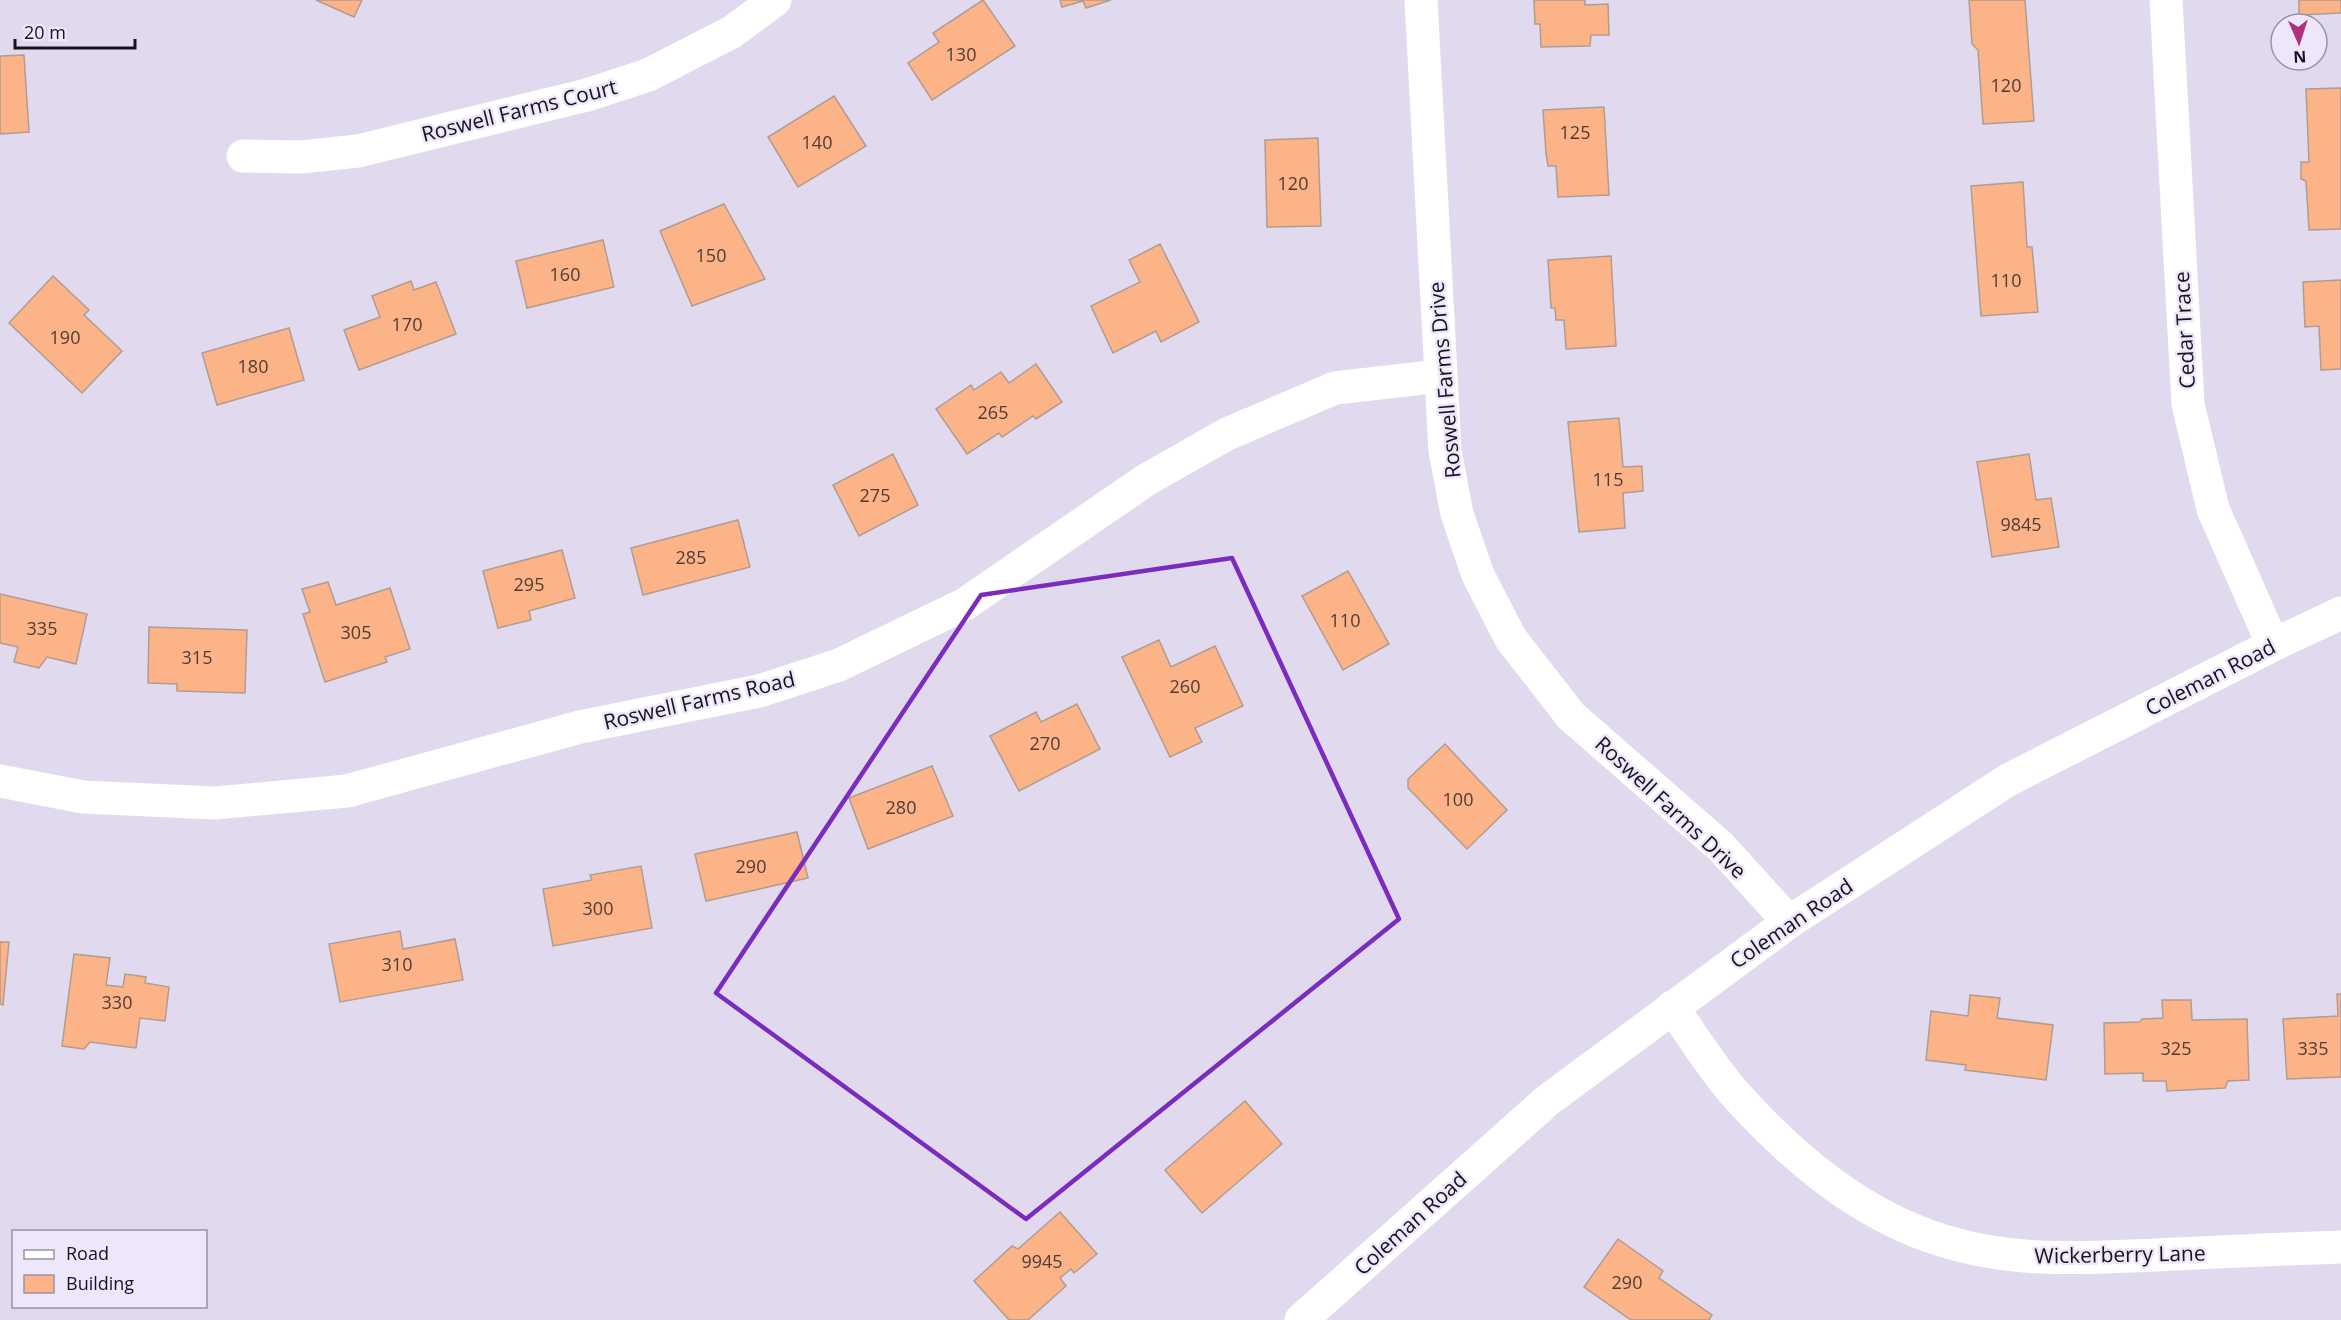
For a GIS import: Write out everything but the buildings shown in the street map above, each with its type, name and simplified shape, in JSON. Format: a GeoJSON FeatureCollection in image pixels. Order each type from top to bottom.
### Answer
{"type":"FeatureCollection","features":[{"type":"Feature","properties":{"kind":"street","name":"Roswell Farms Court"},"geometry":{"type":"LineString","coordinates":[[243,156],[301,157],[358,151],[587,95],[648,75],[732,32],[775,0]]}},
{"type":"Feature","properties":{"kind":"street","name":"Roswell Farms Drive"},"geometry":{"type":"LineString","coordinates":[[1420,0],[1445,451],[1458,514],[1478,575],[1511,639],[1571,716],[1721,847],[1790,922]]}},
{"type":"Feature","properties":{"kind":"street","name":"Cedar Trace"},"geometry":{"type":"LineString","coordinates":[[2166,0],[2188,404],[2213,508],[2273,645]]}},
{"type":"Feature","properties":{"kind":"street","name":"Roswell Farms Road"},"geometry":{"type":"LineString","coordinates":[[0,781],[83,797],[215,803],[347,790],[580,727],[759,691],[839,665],[965,604],[1146,480],[1227,434],[1335,388],[1440,376]]}},
{"type":"Feature","properties":{"kind":"street","name":"Coleman Road"},"geometry":{"type":"LineString","coordinates":[[1301,1320],[1548,1100],[1790,922],[2008,780],[2273,645],[2341,613]]}},
{"type":"Feature","properties":{"kind":"street","name":"Wickerberry Lane"},"geometry":{"type":"LineString","coordinates":[[1672,1007],[1735,1094],[1797,1156],[1845,1194],[1893,1221],[1944,1241],[1997,1254],[2052,1259],[2341,1247]]}},
{"type":"Feature","properties":{"kind":"highlighted area"},"geometry":{"type":"Polygon","coordinates":[[[1232,558],[1399,919],[1026,1219],[716,993],[981,595],[1232,558]]]}}]}
